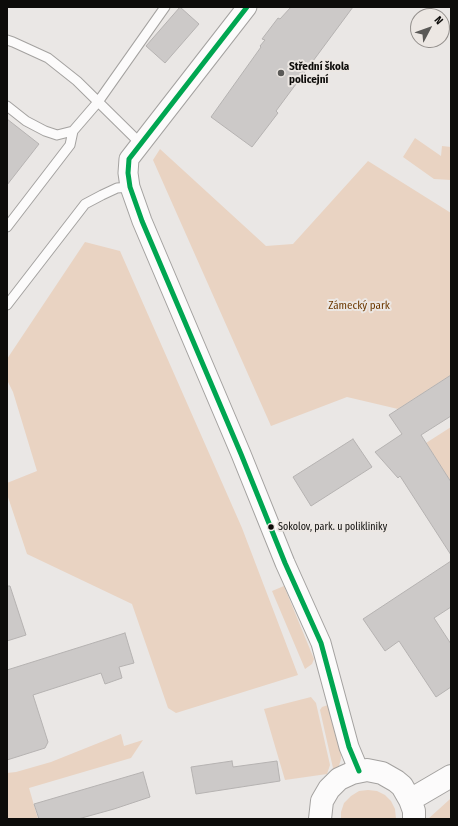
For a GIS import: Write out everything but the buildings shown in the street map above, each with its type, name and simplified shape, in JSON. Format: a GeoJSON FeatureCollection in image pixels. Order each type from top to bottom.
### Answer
{"type":"FeatureCollection","features":[{"type":"Feature","properties":{"kind":"street"},"geometry":{"type":"LineString","coordinates":[[247,7],[129,159],[128,173],[130,187],[142,221],[241,454],[290,575],[321,643],[349,747],[359,771]]}},
{"type":"Feature","properties":{"kind":"street"},"geometry":{"type":"LineString","coordinates":[[320,819],[322,801],[329,789],[339,779],[352,773],[359,771],[375,771],[390,776],[402,786],[412,809],[451,776]]}},
{"type":"Feature","properties":{"kind":"lane"},"geometry":{"type":"LineString","coordinates":[[7,227],[70,145],[73,131],[98,102],[166,7]]}},
{"type":"Feature","properties":{"kind":"lane"},"geometry":{"type":"LineString","coordinates":[[7,40],[48,58],[77,81],[140,144]]}},
{"type":"Feature","properties":{"kind":"lane"},"geometry":{"type":"LineString","coordinates":[[7,106],[26,121],[45,131],[57,135],[73,131]]}},
{"type":"Feature","properties":{"kind":"lane"},"geometry":{"type":"LineString","coordinates":[[7,305],[85,204],[117,188],[130,187]]}},
{"type":"Feature","properties":{"kind":"green space"},"geometry":{"type":"Polygon","coordinates":[[[415,138],[441,156],[442,146],[451,147],[451,180],[434,179],[403,157],[415,138]]]}},
{"type":"Feature","properties":{"kind":"green space","name":"Zámecký park"},"geometry":{"type":"Polygon","coordinates":[[[160,149],[266,246],[293,244],[368,161],[451,213],[451,375],[398,409],[347,397],[271,426],[153,160],[160,149]]]}},
{"type":"Feature","properties":{"kind":"green space"},"geometry":{"type":"Polygon","coordinates":[[[85,242],[120,251],[242,528],[298,675],[176,713],[168,708],[132,604],[27,554],[7,494],[7,483],[37,471],[13,392],[7,380],[7,359],[85,242]]]}},
{"type":"Feature","properties":{"kind":"green space"},"geometry":{"type":"Polygon","coordinates":[[[451,427],[451,482],[426,443],[451,427]]]}},
{"type":"Feature","properties":{"kind":"green space"},"geometry":{"type":"Polygon","coordinates":[[[284,586],[314,659],[312,664],[305,669],[272,591],[284,586]]]}},
{"type":"Feature","properties":{"kind":"green space"},"geometry":{"type":"Polygon","coordinates":[[[311,697],[316,703],[330,765],[327,774],[285,780],[264,709],[311,697]]]}},
{"type":"Feature","properties":{"kind":"green space"},"geometry":{"type":"Polygon","coordinates":[[[328,705],[341,753],[338,769],[329,778],[333,768],[320,710],[322,707],[328,705]]]}},
{"type":"Feature","properties":{"kind":"green space"},"geometry":{"type":"Polygon","coordinates":[[[121,734],[124,746],[143,740],[131,758],[29,788],[38,819],[7,819],[7,773],[16,772],[51,762],[121,734]]]}},
{"type":"Feature","properties":{"kind":"green space"},"geometry":{"type":"Polygon","coordinates":[[[359,791],[377,791],[385,795],[391,801],[395,809],[396,819],[341,819],[341,812],[344,803],[359,791]]]}},
{"type":"Feature","properties":{"kind":"green space"},"geometry":{"type":"Polygon","coordinates":[[[451,798],[451,819],[428,819],[449,800],[451,798]]]}},
{"type":"Feature","properties":{"kind":"transit line"},"geometry":{"type":"LineString","coordinates":[[247,7],[129,159],[128,173],[130,187],[142,221],[241,454],[285,563],[321,643],[349,747],[359,771]]}},
{"type":"Feature","properties":{"kind":"place","name":"Střední škola policejní"},"geometry":{"type":"Point","coordinates":[281,73]}},
{"type":"Feature","properties":{"kind":"place","name":"Sokolov, park. u polikliniky"},"geometry":{"type":"Point","coordinates":[271,527]}}]}
